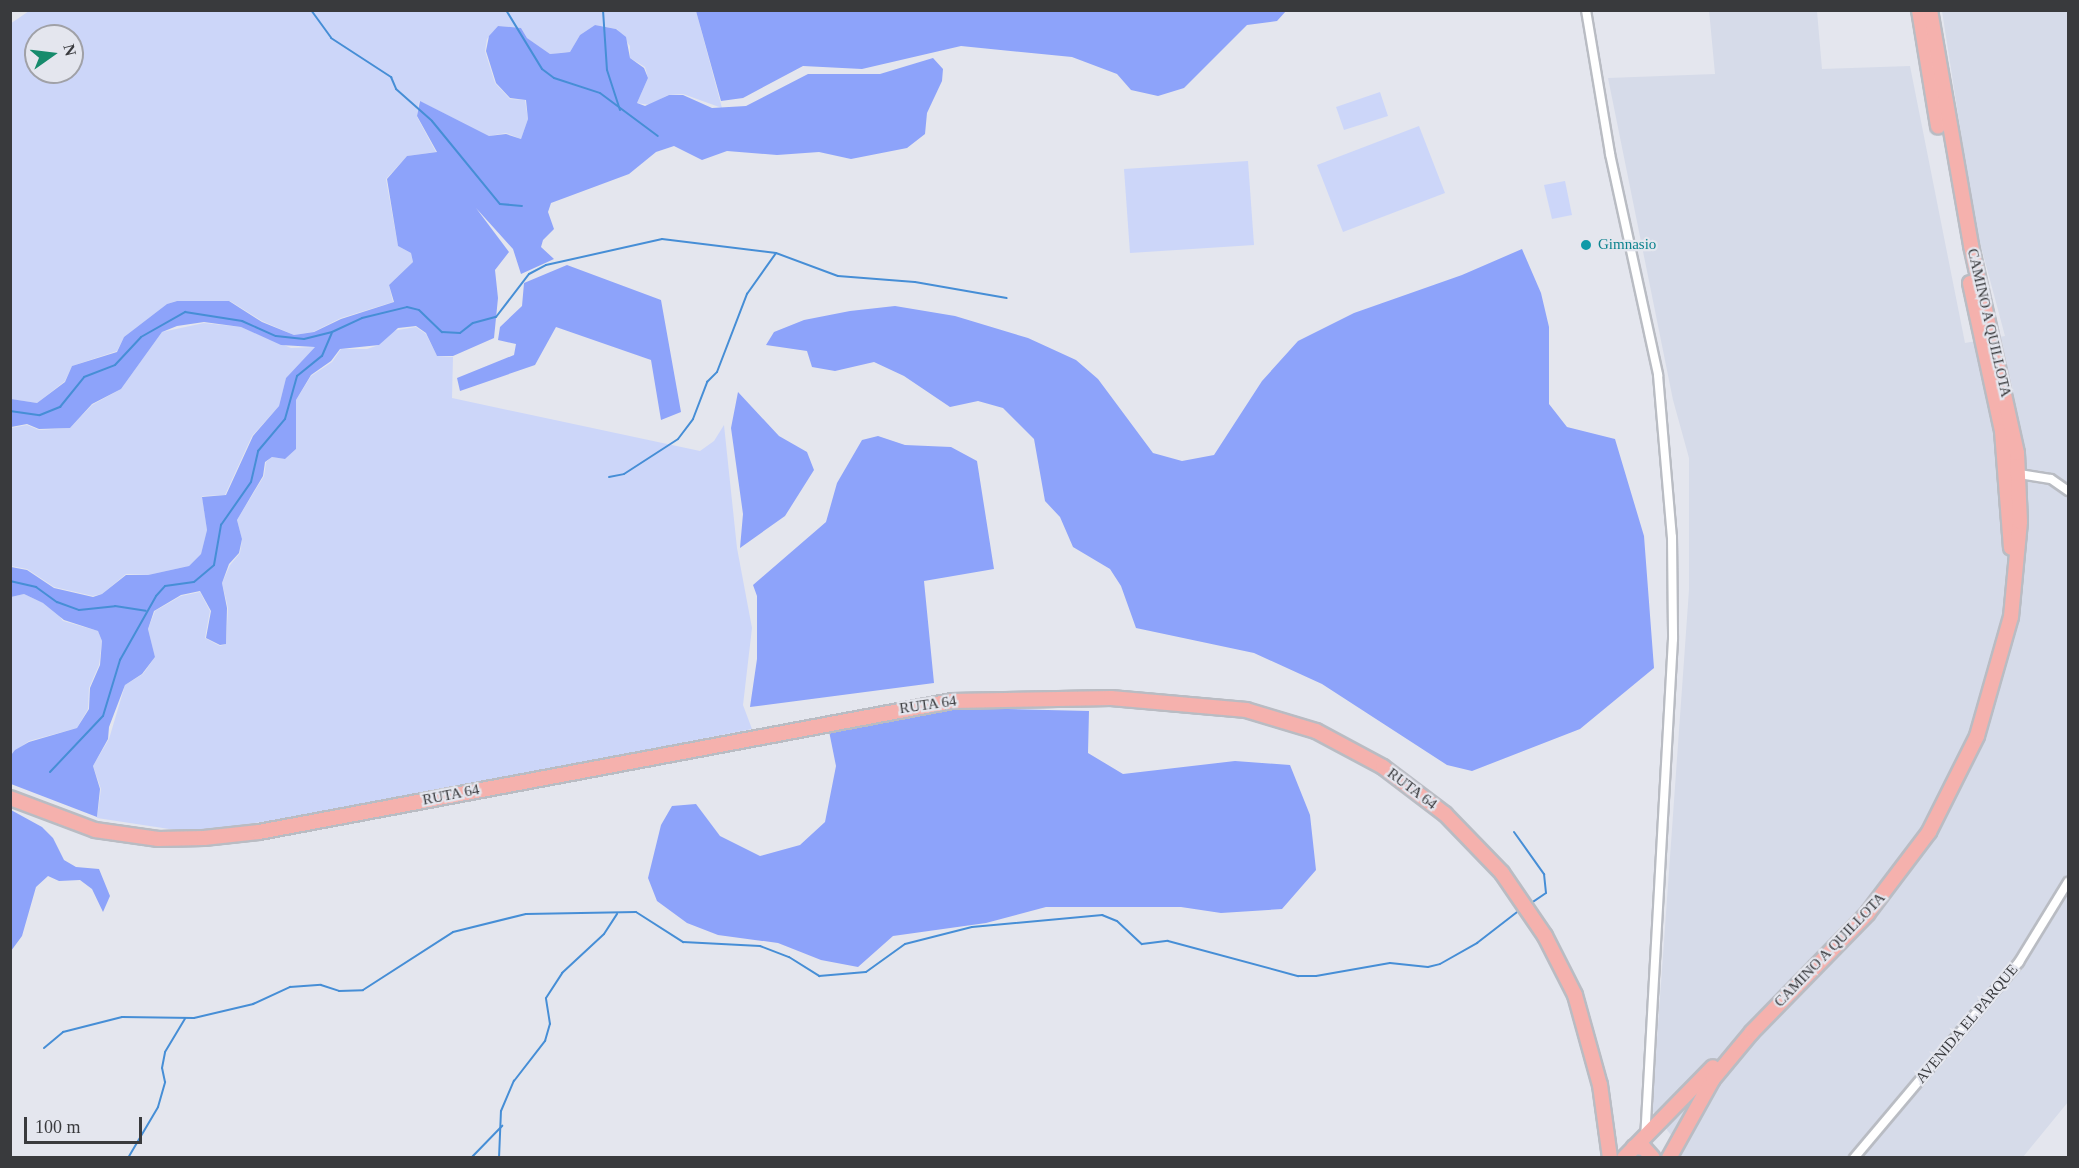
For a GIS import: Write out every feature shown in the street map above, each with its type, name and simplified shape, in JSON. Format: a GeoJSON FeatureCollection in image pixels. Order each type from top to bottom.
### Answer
{"type":"FeatureCollection","features":[{"type":"Feature","properties":{"kind":"main road","name":"CAMINO A QUILLOTA"},"geometry":{"type":"LineString","coordinates":[[1919,10],[1947,174],[2014,473]]}},
{"type":"Feature","properties":{"kind":"main road","name":"CAMINO A QUILLOTA"},"geometry":{"type":"LineString","coordinates":[[1752,1032],[1867,914],[1929,832],[1977,736],[2006,637],[2019,555],[2010,410],[1948,129],[1930,10]]}},
{"type":"Feature","properties":{"kind":"main road","name":"RUTA 64"},"geometry":{"type":"LineString","coordinates":[[10,798],[45,814],[104,832],[158,839],[204,838],[259,832],[937,702],[1083,697],[1172,701],[1246,710],[1316,731],[1383,767],[1445,814],[1502,873],[1545,936],[1575,995],[1620,1155]]}},
{"type":"Feature","properties":{"kind":"main road"},"geometry":{"type":"LineString","coordinates":[[1620,1155],[1645,1136],[1752,1032]]}},
{"type":"Feature","properties":{"kind":"main road"},"geometry":{"type":"LineString","coordinates":[[1669,1158],[1699,1099],[1752,1032]]}},
{"type":"Feature","properties":{"kind":"main road"},"geometry":{"type":"LineString","coordinates":[[1620,1155],[1644,1148],[1653,1158]]}},
{"type":"Feature","properties":{"kind":"street"},"geometry":{"type":"LineString","coordinates":[[1586,10],[1610,154],[1658,375],[1672,537],[1673,639],[1645,1136]]}},
{"type":"Feature","properties":{"kind":"street"},"geometry":{"type":"LineString","coordinates":[[2014,473],[2050,479],[2068,491]]}},
{"type":"Feature","properties":{"kind":"street","name":"AVENIDA EL PARQUE"},"geometry":{"type":"LineString","coordinates":[[1854,1158],[2019,962],[2068,882]]}},
{"type":"Feature","properties":{"kind":"shaded area"},"geometry":{"type":"Polygon","coordinates":[[[696,10],[1286,11],[1277,21],[1247,25],[1184,88],[1158,96],[1131,90],[1117,74],[1072,57],[961,46],[862,69],[803,66],[743,98],[721,101],[696,10]]]}},
{"type":"Feature","properties":{"kind":"shaded area"},"geometry":{"type":"Polygon","coordinates":[[[1709,10],[1817,11],[1822,69],[1910,66],[1965,343],[2005,336],[1975,224],[1942,11],[2068,11],[2068,1102],[2023,1157],[1681,1157],[1683,1151],[1652,1110],[1689,590],[1689,458],[1673,400],[1608,78],[1715,74],[1709,10]]]}},
{"type":"Feature","properties":{"kind":"shaded area"},"geometry":{"type":"Polygon","coordinates":[[[29,11],[696,11],[722,108],[683,94],[668,95],[650,105],[637,103],[648,78],[645,67],[630,58],[630,46],[617,29],[595,25],[580,35],[570,52],[550,54],[527,38],[521,28],[498,26],[487,39],[485,51],[495,83],[510,99],[525,100],[528,119],[521,139],[506,133],[489,136],[419,101],[417,117],[436,152],[407,156],[386,179],[398,246],[411,253],[413,262],[389,285],[393,302],[341,318],[313,332],[294,335],[262,321],[230,301],[176,301],[167,304],[124,337],[117,351],[72,366],[65,381],[37,403],[10,399],[10,24],[29,11]]]}},
{"type":"Feature","properties":{"kind":"shaded area"},"geometry":{"type":"Polygon","coordinates":[[[595,25],[616,29],[626,37],[630,58],[644,68],[648,78],[637,103],[645,106],[669,95],[683,95],[712,108],[746,106],[808,74],[880,74],[933,58],[943,69],[942,81],[927,113],[925,134],[907,148],[851,159],[819,152],[777,155],[727,151],[702,160],[674,146],[656,152],[629,174],[551,203],[548,212],[554,229],[543,240],[541,247],[554,259],[521,274],[513,249],[476,208],[509,252],[495,270],[498,298],[494,338],[453,356],[437,356],[426,333],[416,326],[398,328],[379,345],[340,349],[331,361],[311,375],[296,400],[296,449],[285,459],[272,457],[265,462],[263,476],[237,520],[242,539],[239,553],[229,564],[222,583],[227,608],[226,644],[220,645],[206,638],[211,611],[200,591],[181,595],[154,611],[148,629],[155,657],[142,674],[125,685],[109,727],[108,739],[93,766],[100,789],[97,817],[11,784],[11,755],[15,750],[29,742],[77,728],[89,709],[90,688],[100,665],[102,641],[98,631],[64,620],[43,603],[24,594],[11,597],[11,567],[27,570],[54,588],[93,597],[102,594],[126,575],[148,575],[189,566],[201,554],[207,530],[202,497],[226,495],[253,436],[279,406],[286,378],[315,347],[281,345],[241,327],[204,322],[177,326],[162,332],[121,389],[92,404],[70,428],[39,429],[27,424],[11,427],[11,399],[37,403],[65,382],[72,366],[117,352],[124,337],[167,304],[177,301],[229,301],[262,322],[294,335],[314,332],[341,319],[394,302],[389,285],[413,262],[411,253],[398,246],[387,179],[407,156],[437,152],[417,116],[420,101],[489,136],[506,134],[521,139],[528,119],[526,100],[510,98],[496,83],[486,51],[489,36],[498,26],[521,28],[527,38],[550,54],[561,53],[570,52],[580,35],[595,25]]]}},
{"type":"Feature","properties":{"kind":"shaded area"},"geometry":{"type":"Polygon","coordinates":[[[1380,92],[1388,116],[1344,130],[1336,107],[1380,92]]]}},
{"type":"Feature","properties":{"kind":"shaded area"},"geometry":{"type":"Polygon","coordinates":[[[1419,126],[1445,193],[1343,232],[1317,165],[1419,126]]]}},
{"type":"Feature","properties":{"kind":"shaded area"},"geometry":{"type":"Polygon","coordinates":[[[1248,161],[1254,245],[1130,253],[1124,169],[1248,161]]]}},
{"type":"Feature","properties":{"kind":"shaded area"},"geometry":{"type":"Polygon","coordinates":[[[1565,181],[1572,215],[1552,219],[1544,185],[1565,181]]]}},
{"type":"Feature","properties":{"kind":"shaded area"},"geometry":{"type":"Polygon","coordinates":[[[1522,249],[1541,293],[1549,327],[1549,404],[1567,427],[1615,439],[1644,536],[1654,668],[1580,729],[1472,771],[1447,765],[1322,684],[1254,653],[1136,628],[1121,586],[1110,569],[1073,547],[1060,517],[1045,501],[1034,439],[1003,408],[978,401],[950,407],[904,376],[874,362],[835,371],[812,367],[807,351],[766,345],[774,332],[804,320],[850,311],[895,306],[955,316],[1028,338],[1076,360],[1098,379],[1153,453],[1182,461],[1214,455],[1262,381],[1298,341],[1354,313],[1462,275],[1522,249]]]}},
{"type":"Feature","properties":{"kind":"shaded area"},"geometry":{"type":"Polygon","coordinates":[[[567,265],[661,300],[681,412],[661,420],[651,360],[556,327],[535,365],[460,391],[457,378],[514,355],[516,344],[498,340],[500,327],[522,306],[524,283],[567,265]]]}},
{"type":"Feature","properties":{"kind":"shaded area"},"geometry":{"type":"Polygon","coordinates":[[[204,323],[241,327],[291,348],[315,347],[286,378],[279,406],[252,436],[225,495],[202,496],[207,530],[201,554],[189,566],[148,575],[126,574],[102,594],[93,596],[54,587],[27,569],[11,566],[11,428],[27,425],[39,430],[70,428],[92,405],[121,389],[162,332],[204,323]]]}},
{"type":"Feature","properties":{"kind":"shaded area"},"geometry":{"type":"Polygon","coordinates":[[[416,327],[426,334],[437,356],[453,357],[452,398],[700,451],[714,441],[724,425],[737,548],[752,628],[743,705],[752,729],[320,814],[189,832],[97,818],[101,789],[93,766],[109,739],[125,685],[143,674],[155,657],[148,629],[155,611],[181,596],[200,592],[210,611],[205,638],[220,646],[226,644],[228,608],[222,583],[230,565],[240,553],[242,539],[237,520],[264,476],[266,462],[272,457],[285,459],[296,449],[296,400],[311,376],[332,362],[341,349],[367,349],[379,345],[392,331],[416,327]]]}},
{"type":"Feature","properties":{"kind":"shaded area"},"geometry":{"type":"Polygon","coordinates":[[[738,392],[779,436],[807,452],[814,470],[785,516],[740,548],[743,514],[731,428],[738,392]]]}},
{"type":"Feature","properties":{"kind":"shaded area"},"geometry":{"type":"Polygon","coordinates":[[[878,436],[905,445],[951,447],[977,461],[994,569],[924,581],[934,683],[750,707],[757,659],[757,596],[753,585],[826,522],[837,483],[862,440],[878,436]]]}},
{"type":"Feature","properties":{"kind":"shaded area"},"geometry":{"type":"Polygon","coordinates":[[[24,594],[54,608],[63,621],[98,631],[102,641],[99,665],[89,688],[88,709],[77,728],[29,741],[11,754],[11,597],[24,594]]]}},
{"type":"Feature","properties":{"kind":"shaded area"},"geometry":{"type":"Polygon","coordinates":[[[965,708],[1089,711],[1088,753],[1123,774],[1235,761],[1290,765],[1310,815],[1316,870],[1282,909],[1221,913],[1181,907],[1046,907],[986,923],[893,936],[858,967],[821,960],[778,943],[718,935],[687,923],[657,901],[648,878],[661,825],[672,806],[696,804],[720,836],[760,856],[800,845],[825,822],[836,766],[828,726],[965,708]]]}},
{"type":"Feature","properties":{"kind":"shaded area"},"geometry":{"type":"Polygon","coordinates":[[[11,810],[42,827],[53,838],[64,860],[76,867],[99,869],[110,896],[103,912],[92,889],[80,880],[59,881],[48,876],[36,887],[22,936],[11,951],[11,810]]]}},
{"type":"Feature","properties":{"kind":"waterway"},"geometry":{"type":"LineString","coordinates":[[311,10],[331,38],[391,77],[396,89],[432,121],[500,204],[522,206]]}},
{"type":"Feature","properties":{"kind":"waterway"},"geometry":{"type":"LineString","coordinates":[[506,10],[542,69],[554,78],[600,93],[658,136]]}},
{"type":"Feature","properties":{"kind":"waterway"},"geometry":{"type":"LineString","coordinates":[[603,10],[607,70],[620,110]]}},
{"type":"Feature","properties":{"kind":"waterway"},"geometry":{"type":"LineString","coordinates":[[10,411],[40,415],[60,407],[84,377],[115,365],[141,337],[185,312],[242,321],[276,336],[304,339],[332,332],[362,318],[407,307],[419,310],[442,332],[460,333],[473,323],[496,317],[529,274],[546,265],[662,239],[776,253],[838,276],[915,282],[1007,298]]}},
{"type":"Feature","properties":{"kind":"waterway"},"geometry":{"type":"LineString","coordinates":[[609,477],[624,474],[678,439],[693,419],[707,382],[717,372],[747,294],[776,253]]}},
{"type":"Feature","properties":{"kind":"waterway"},"geometry":{"type":"LineString","coordinates":[[50,772],[103,716],[120,660],[156,596],[165,586],[194,582],[214,565],[221,525],[251,482],[258,451],[285,419],[297,376],[322,356],[332,333]]}},
{"type":"Feature","properties":{"kind":"waterway"},"geometry":{"type":"LineString","coordinates":[[10,581],[36,587],[57,602],[79,610],[115,606],[146,611]]}},
{"type":"Feature","properties":{"kind":"waterway"},"geometry":{"type":"LineString","coordinates":[[1514,832],[1544,874],[1546,893],[1528,905]]}},
{"type":"Feature","properties":{"kind":"waterway"},"geometry":{"type":"LineString","coordinates":[[44,1048],[63,1032],[122,1017],[194,1018],[253,1004],[290,987],[321,985],[339,991],[363,990],[453,932],[526,914],[636,912],[683,942],[760,946],[789,957],[819,976],[866,972],[905,944],[972,927],[1102,915],[1117,921],[1142,944],[1168,941],[1298,976],[1316,976],[1390,963],[1428,967],[1440,964],[1477,943],[1521,909]]}},
{"type":"Feature","properties":{"kind":"waterway"},"geometry":{"type":"LineString","coordinates":[[499,1158],[501,1111],[514,1081],[545,1041],[550,1024],[546,998],[562,973],[604,934],[617,914]]}},
{"type":"Feature","properties":{"kind":"waterway"},"geometry":{"type":"LineString","coordinates":[[128,1158],[158,1107],[165,1082],[162,1068],[165,1052],[185,1019]]}},
{"type":"Feature","properties":{"kind":"waterway"},"geometry":{"type":"LineString","coordinates":[[471,1158],[502,1126]]}},
{"type":"Feature","properties":{"kind":"place","name":"Gimnasio"},"geometry":{"type":"Point","coordinates":[1586,245]}}]}
